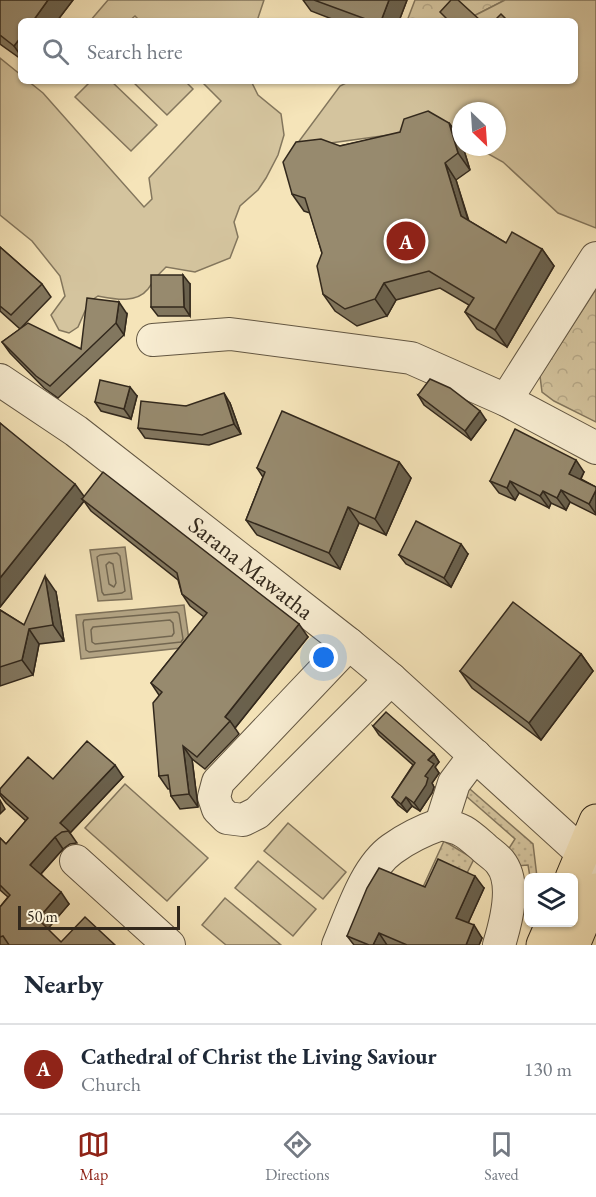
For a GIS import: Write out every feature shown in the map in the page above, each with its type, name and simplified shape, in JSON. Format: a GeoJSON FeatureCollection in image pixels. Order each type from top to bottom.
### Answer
{"type":"FeatureCollection","features":[{"type":"Feature","properties":{"kind":"main road"},"geometry":{"type":"LineString","coordinates":[[584,866],[596,821]]}},
{"type":"Feature","properties":{"kind":"main road"},"geometry":{"type":"LineString","coordinates":[[573,945],[596,890]]}},
{"type":"Feature","properties":{"kind":"main road"},"geometry":{"type":"LineString","coordinates":[[543,945],[551,927]]}},
{"type":"Feature","properties":{"kind":"street"},"geometry":{"type":"LineString","coordinates":[[506,400],[596,258]]}},
{"type":"Feature","properties":{"kind":"street"},"geometry":{"type":"LineString","coordinates":[[153,340],[230,334],[411,358],[506,400],[596,448]]}},
{"type":"Feature","properties":{"kind":"street","name":"Sarana Mawatha"},"geometry":{"type":"LineString","coordinates":[[0,380],[76,431],[349,644],[475,755],[584,866]]}},
{"type":"Feature","properties":{"kind":"street"},"geometry":{"type":"LineString","coordinates":[[349,644],[218,782],[214,797],[218,808],[227,818],[243,820],[258,813],[391,679]]}},
{"type":"Feature","properties":{"kind":"street"},"geometry":{"type":"LineString","coordinates":[[441,824],[454,783],[475,755]]}},
{"type":"Feature","properties":{"kind":"street"},"geometry":{"type":"LineString","coordinates":[[338,945],[373,869],[391,849],[441,824],[462,829],[501,864],[508,880],[509,900],[507,920],[500,945]]}},
{"type":"Feature","properties":{"kind":"street"},"geometry":{"type":"LineString","coordinates":[[76,861],[169,945]]}},
{"type":"Feature","properties":{"kind":"green space"},"geometry":{"type":"Polygon","coordinates":[[[108,0],[264,0],[258,18],[137,18],[135,16],[133,18],[93,18],[108,0]]]}},
{"type":"Feature","properties":{"kind":"green space"},"geometry":{"type":"Polygon","coordinates":[[[415,0],[505,0],[470,18],[408,18],[415,0]]]}},
{"type":"Feature","properties":{"kind":"green space"},"geometry":{"type":"Polygon","coordinates":[[[505,0],[596,0],[596,228],[558,213],[503,162],[492,156],[506,156],[506,102],[452,102],[452,134],[440,128],[294,148],[340,86],[344,84],[578,84],[578,18],[470,18],[505,0]]]}},
{"type":"Feature","properties":{"kind":"green space"},"geometry":{"type":"Polygon","coordinates":[[[0,58],[18,73],[18,84],[32,84],[43,93],[144,207],[152,199],[149,178],[221,101],[204,84],[252,84],[258,95],[281,114],[284,135],[278,155],[258,190],[240,206],[234,222],[238,237],[230,258],[195,272],[166,267],[143,294],[131,299],[98,296],[89,302],[78,327],[69,333],[59,330],[51,315],[65,296],[60,276],[32,241],[0,215],[0,58]]]}},
{"type":"Feature","properties":{"kind":"green space"},"geometry":{"type":"Polygon","coordinates":[[[88,84],[114,84],[157,125],[131,151],[75,97],[88,84]]]}},
{"type":"Feature","properties":{"kind":"green space"},"geometry":{"type":"Polygon","coordinates":[[[135,84],[188,84],[193,89],[167,115],[135,84]]]}},
{"type":"Feature","properties":{"kind":"green space"},"geometry":{"type":"Polygon","coordinates":[[[596,289],[596,422],[554,401],[542,392],[540,376],[596,289]]]}},
{"type":"Feature","properties":{"kind":"green space"},"geometry":{"type":"Polygon","coordinates":[[[463,783],[533,844],[537,873],[529,873],[528,865],[516,866],[508,850],[515,839],[458,789],[463,783]]]}},
{"type":"Feature","properties":{"kind":"green space"},"geometry":{"type":"Polygon","coordinates":[[[125,784],[208,858],[167,901],[85,828],[125,784]]]}},
{"type":"Feature","properties":{"kind":"green space"},"geometry":{"type":"Polygon","coordinates":[[[288,823],[346,872],[323,899],[264,851],[288,823]]]}},
{"type":"Feature","properties":{"kind":"green space"},"geometry":{"type":"Polygon","coordinates":[[[444,841],[474,859],[464,879],[437,893],[423,887],[444,841]]]}},
{"type":"Feature","properties":{"kind":"green space"},"geometry":{"type":"Polygon","coordinates":[[[258,861],[316,909],[293,936],[235,888],[258,861]]]}},
{"type":"Feature","properties":{"kind":"green space"},"geometry":{"type":"Polygon","coordinates":[[[225,898],[281,945],[226,945],[202,925],[225,898]]]}},
{"type":"Feature","properties":{"kind":"water"},"geometry":{"type":"Polygon","coordinates":[[[125,547],[132,599],[98,601],[90,550],[125,547]]]}},
{"type":"Feature","properties":{"kind":"water"},"geometry":{"type":"Polygon","coordinates":[[[184,605],[190,647],[81,659],[76,615],[184,605]]]}},
{"type":"Feature","properties":{"kind":"building"},"geometry":{"type":"Polygon","coordinates":[[[0,0],[48,0],[35,18],[18,18],[18,41],[14,46],[0,35],[0,0]]]}},
{"type":"Feature","properties":{"kind":"building"},"geometry":{"type":"Polygon","coordinates":[[[314,0],[389,0],[382,18],[363,18],[314,0]]]}},
{"type":"Feature","properties":{"kind":"building"},"geometry":{"type":"Polygon","coordinates":[[[451,0],[458,0],[478,18],[446,18],[440,12],[451,0]]]}},
{"type":"Feature","properties":{"kind":"building"},"geometry":{"type":"Polygon","coordinates":[[[428,111],[449,123],[452,133],[452,156],[454,156],[445,163],[461,216],[506,243],[512,232],[542,249],[495,330],[465,312],[474,298],[429,271],[384,283],[375,299],[345,309],[323,294],[317,266],[322,253],[305,198],[292,194],[283,162],[296,142],[321,139],[340,146],[400,132],[404,119],[428,111]]]}},
{"type":"Feature","properties":{"kind":"building"},"geometry":{"type":"Polygon","coordinates":[[[0,247],[42,284],[11,315],[0,306],[0,247]]]}},
{"type":"Feature","properties":{"kind":"building"},"geometry":{"type":"Polygon","coordinates":[[[151,275],[183,275],[184,307],[151,307],[151,275]]]}},
{"type":"Feature","properties":{"kind":"building"},"geometry":{"type":"Polygon","coordinates":[[[87,298],[119,302],[116,323],[50,386],[36,376],[2,342],[28,323],[81,349],[87,298]]]}},
{"type":"Feature","properties":{"kind":"building"},"geometry":{"type":"Polygon","coordinates":[[[430,379],[450,388],[480,411],[465,431],[418,395],[430,379]]]}},
{"type":"Feature","properties":{"kind":"building"},"geometry":{"type":"Polygon","coordinates":[[[100,380],[130,387],[124,409],[95,402],[100,380]]]}},
{"type":"Feature","properties":{"kind":"building"},"geometry":{"type":"Polygon","coordinates":[[[224,393],[234,424],[202,435],[138,428],[141,401],[186,406],[224,393]]]}},
{"type":"Feature","properties":{"kind":"building"},"geometry":{"type":"Polygon","coordinates":[[[282,411],[399,462],[375,519],[348,507],[329,553],[246,520],[265,472],[257,468],[282,411]]]}},
{"type":"Feature","properties":{"kind":"building"},"geometry":{"type":"Polygon","coordinates":[[[0,423],[75,484],[0,578],[0,423]]]}},
{"type":"Feature","properties":{"kind":"building"},"geometry":{"type":"Polygon","coordinates":[[[515,429],[576,460],[569,474],[596,487],[589,504],[561,490],[557,498],[543,491],[540,496],[510,481],[507,488],[490,481],[515,429]]]}},
{"type":"Feature","properties":{"kind":"building"},"geometry":{"type":"Polygon","coordinates":[[[103,472],[299,624],[225,717],[230,721],[197,757],[183,746],[189,794],[171,796],[168,775],[159,776],[153,703],[162,692],[151,683],[207,613],[182,594],[177,573],[82,499],[103,472]]]}},
{"type":"Feature","properties":{"kind":"building"},"geometry":{"type":"Polygon","coordinates":[[[416,521],[461,544],[444,578],[399,555],[416,521]]]}},
{"type":"Feature","properties":{"kind":"building"},"geometry":{"type":"Polygon","coordinates":[[[45,576],[53,625],[29,629],[22,660],[0,667],[0,610],[24,625],[45,576]]]}},
{"type":"Feature","properties":{"kind":"building"},"geometry":{"type":"Polygon","coordinates":[[[513,602],[581,654],[529,723],[460,671],[513,602]]]}},
{"type":"Feature","properties":{"kind":"building"},"geometry":{"type":"Polygon","coordinates":[[[386,712],[434,754],[428,760],[434,764],[425,776],[428,778],[426,785],[414,803],[406,797],[401,804],[392,797],[415,763],[373,726],[386,712]]]}},
{"type":"Feature","properties":{"kind":"building"},"geometry":{"type":"Polygon","coordinates":[[[87,741],[115,765],[60,823],[69,831],[62,832],[55,837],[30,865],[61,892],[38,919],[61,942],[85,917],[115,945],[9,945],[3,936],[0,937],[0,907],[10,895],[0,885],[0,838],[6,844],[28,818],[0,793],[0,789],[28,757],[53,779],[87,741]]]}},
{"type":"Feature","properties":{"kind":"building"},"geometry":{"type":"Polygon","coordinates":[[[438,859],[475,876],[456,918],[474,925],[466,945],[407,945],[379,933],[373,945],[369,945],[347,936],[367,888],[379,868],[425,887],[438,859]]]}},
{"type":"Feature","properties":{"kind":"place","name":"Cathedral of Christ the Living Saviour"},"geometry":{"type":"Point","coordinates":[406,241]}}]}
